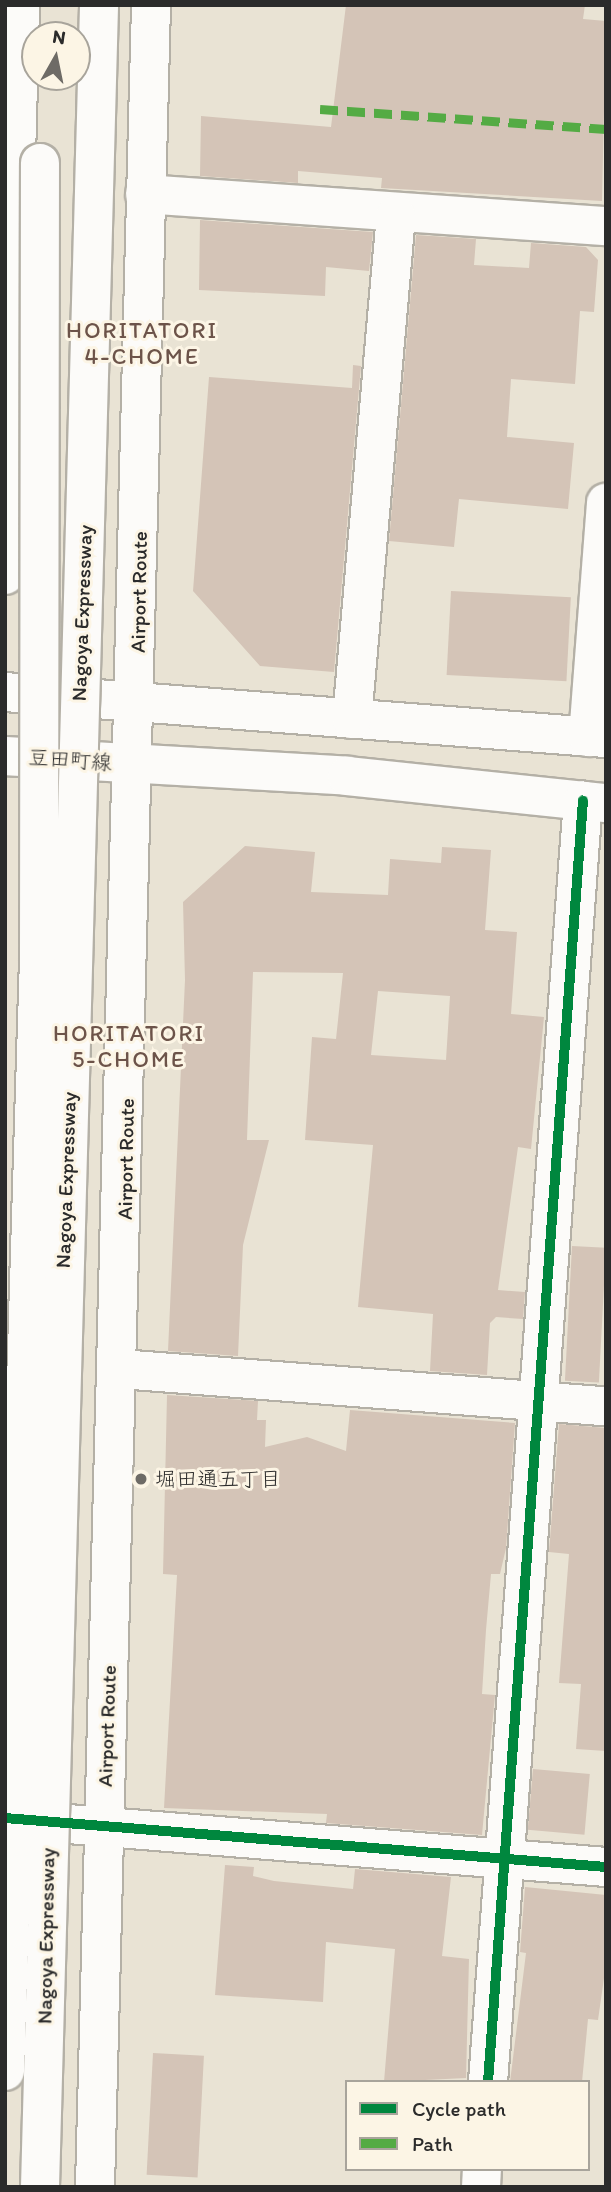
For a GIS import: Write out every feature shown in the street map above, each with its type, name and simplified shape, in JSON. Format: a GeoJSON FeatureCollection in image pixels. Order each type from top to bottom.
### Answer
{"type":"FeatureCollection","features":[{"type":"Feature","properties":{"kind":"main road"},"geometry":{"type":"LineString","coordinates":[[5,575],[20,5]]}},
{"type":"Feature","properties":{"kind":"main road","name":"Nagoya Expressway"},"geometry":{"type":"LineString","coordinates":[[40,2187],[99,5]]}},
{"type":"Feature","properties":{"kind":"main road","name":"Airport Route"},"geometry":{"type":"LineString","coordinates":[[95,2187],[103,1830],[120,1369],[138,702],[150,5]]}},
{"type":"Feature","properties":{"kind":"main road"},"geometry":{"type":"LineString","coordinates":[[5,2071],[39,961],[43,91]]}},
{"type":"Feature","properties":{"kind":"main road"},"geometry":{"type":"LineString","coordinates":[[145,194],[396,215],[606,226]]}},
{"type":"Feature","properties":{"kind":"main road"},"geometry":{"type":"LineString","coordinates":[[352,719],[396,215]]}},
{"type":"Feature","properties":{"kind":"main road"},"geometry":{"type":"LineString","coordinates":[[5,692],[597,737],[606,503]]}},
{"type":"Feature","properties":{"kind":"main road","name":"豆田町線"},"geometry":{"type":"LineString","coordinates":[[5,755],[347,775],[594,802]]}},
{"type":"Feature","properties":{"kind":"main road"},"geometry":{"type":"LineString","coordinates":[[488,2080],[538,1401],[594,802]]}},
{"type":"Feature","properties":{"kind":"main road"},"geometry":{"type":"LineString","coordinates":[[120,1369],[606,1406]]}},
{"type":"Feature","properties":{"kind":"main road"},"geometry":{"type":"LineString","coordinates":[[5,1818],[103,1830],[606,1867]]}},
{"type":"Feature","properties":{"kind":"building"},"geometry":{"type":"Polygon","coordinates":[[[346,5],[585,5],[583,19],[606,21],[602,201],[381,188],[382,178],[298,171],[298,183],[200,176],[201,116],[331,127],[346,5]]]}},
{"type":"Feature","properties":{"kind":"building"},"geometry":{"type":"Polygon","coordinates":[[[200,220],[373,232],[369,271],[326,267],[325,296],[199,290],[200,220]]]}},
{"type":"Feature","properties":{"kind":"building"},"geometry":{"type":"Polygon","coordinates":[[[416,235],[476,239],[474,265],[529,268],[531,243],[586,247],[598,260],[594,312],[580,311],[575,384],[511,379],[507,437],[574,443],[568,509],[459,499],[454,547],[389,541],[416,235]]]}},
{"type":"Feature","properties":{"kind":"building"},"geometry":{"type":"Polygon","coordinates":[[[353,365],[361,366],[334,672],[260,666],[193,591],[209,377],[352,388],[353,365]]]}},
{"type":"Feature","properties":{"kind":"building"},"geometry":{"type":"Polygon","coordinates":[[[451,591],[571,597],[566,681],[447,675],[451,591]]]}},
{"type":"Feature","properties":{"kind":"building"},"geometry":{"type":"Polygon","coordinates":[[[245,846],[315,852],[311,892],[388,895],[390,859],[441,863],[442,847],[491,850],[485,930],[517,932],[511,1014],[544,1017],[531,1149],[518,1147],[498,1290],[525,1292],[523,1319],[496,1317],[490,1323],[487,1375],[430,1371],[433,1314],[358,1307],[373,1145],[305,1140],[312,1037],[336,1039],[343,973],[253,972],[247,1140],[269,1140],[243,1245],[238,1356],[168,1351],[185,980],[183,902],[245,846]],[[378,991],[371,1055],[446,1060],[450,996],[378,991]]]}},
{"type":"Feature","properties":{"kind":"building"},"geometry":{"type":"Polygon","coordinates":[[[572,1246],[606,1248],[599,1383],[565,1381],[572,1246]]]}},
{"type":"Feature","properties":{"kind":"building"},"geometry":{"type":"Polygon","coordinates":[[[167,1395],[258,1401],[257,1420],[266,1420],[265,1447],[307,1437],[346,1451],[350,1410],[515,1423],[506,1548],[500,1574],[491,1574],[486,1630],[482,1694],[495,1695],[482,1835],[326,1823],[327,1814],[164,1808],[177,1575],[163,1574],[167,1395]]]}},
{"type":"Feature","properties":{"kind":"building"},"geometry":{"type":"Polygon","coordinates":[[[559,1424],[606,1428],[606,1751],[576,1749],[581,1684],[559,1683],[569,1554],[549,1552],[559,1424]]]}},
{"type":"Feature","properties":{"kind":"building"},"geometry":{"type":"Polygon","coordinates":[[[533,1769],[590,1774],[584,1835],[528,1830],[533,1769]]]}},
{"type":"Feature","properties":{"kind":"building"},"geometry":{"type":"Polygon","coordinates":[[[225,1865],[254,1867],[253,1876],[274,1881],[353,1889],[355,1869],[451,1877],[442,1956],[469,1959],[466,2078],[384,2080],[395,1949],[326,1942],[323,2002],[215,1995],[225,1865]]]}},
{"type":"Feature","properties":{"kind":"building"},"geometry":{"type":"Polygon","coordinates":[[[525,1887],[606,1895],[606,1964],[598,2020],[588,2019],[582,2080],[510,2080],[526,1953],[520,1952],[525,1887]]]}},
{"type":"Feature","properties":{"kind":"building"},"geometry":{"type":"Polygon","coordinates":[[[153,2053],[204,2056],[198,2178],[147,2175],[153,2053]]]}},
{"type":"Feature","properties":{"kind":"marked path"},"geometry":{"type":"LineString","coordinates":[[320,109],[606,129]]}},
{"type":"Feature","properties":{"kind":"cycle path"},"geometry":{"type":"LineString","coordinates":[[488,2080],[583,801]]}},
{"type":"Feature","properties":{"kind":"cycle path"},"geometry":{"type":"LineString","coordinates":[[5,1818],[606,1867]]}},
{"type":"Feature","properties":{"kind":"place","name":"堀田通五丁目"},"geometry":{"type":"Point","coordinates":[141,1479]}},
{"type":"Feature","properties":{"kind":"district","name":"HORITATORI 4-CHOME"},"geometry":{"type":"Point","coordinates":[142,343]}},
{"type":"Feature","properties":{"kind":"district","name":"HORITATORI 5-CHOME"},"geometry":{"type":"Point","coordinates":[129,1046]}}]}
